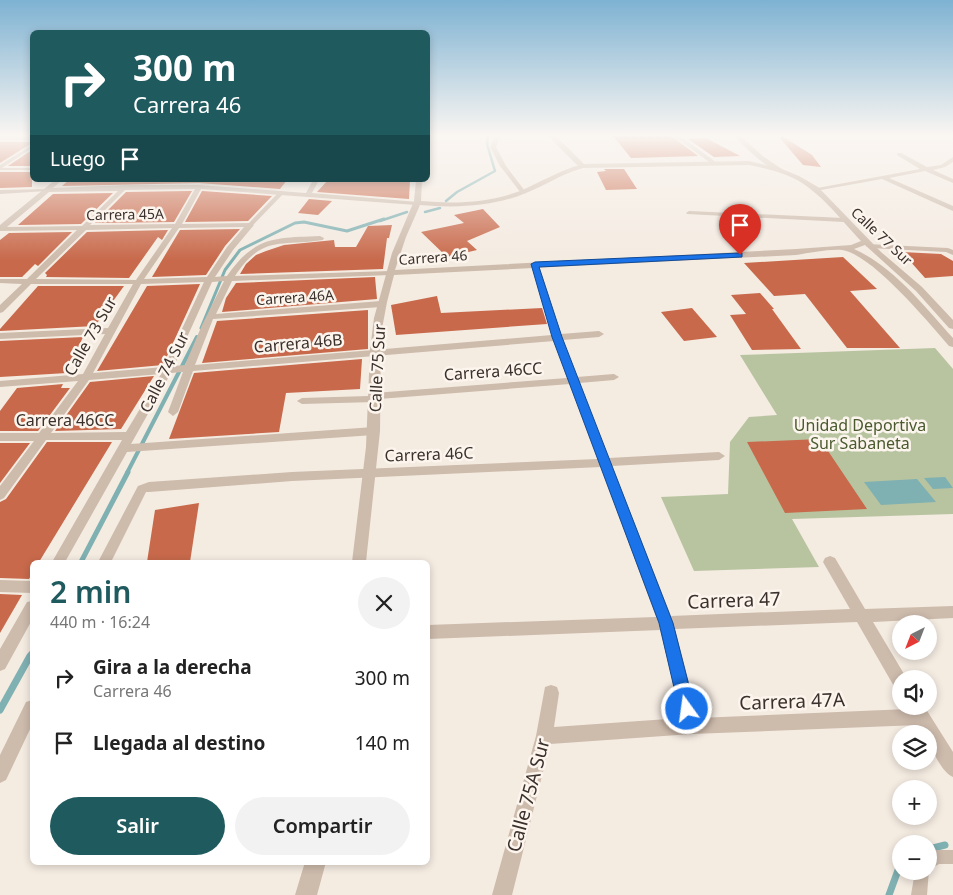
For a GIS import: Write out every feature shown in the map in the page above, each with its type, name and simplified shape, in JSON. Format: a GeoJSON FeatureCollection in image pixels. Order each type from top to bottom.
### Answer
{"type":"FeatureCollection","features":[{"type":"Feature","properties":{"kind":"street"},"geometry":{"type":"LineString","coordinates":[[511,177],[523,192]]}},
{"type":"Feature","properties":{"kind":"street"},"geometry":{"type":"LineString","coordinates":[[0,192],[124,188],[199,188],[282,192],[416,203],[479,204],[523,192],[555,177]]}},
{"type":"Feature","properties":{"kind":"street","name":"Calle 77 Sur"},"geometry":{"type":"LineString","coordinates":[[795,177],[808,183],[815,189],[878,254],[919,289],[953,326]]}},
{"type":"Feature","properties":{"kind":"street"},"geometry":{"type":"LineString","coordinates":[[815,189],[882,177],[953,209]]}},
{"type":"Feature","properties":{"kind":"street"},"geometry":{"type":"LineString","coordinates":[[0,229],[57,182]]}},
{"type":"Feature","properties":{"kind":"street"},"geometry":{"type":"LineString","coordinates":[[0,310],[131,182]]}},
{"type":"Feature","properties":{"kind":"street"},"geometry":{"type":"LineString","coordinates":[[308,194],[315,182]]}},
{"type":"Feature","properties":{"kind":"street","name":"Calle 75 Sur"},"geometry":{"type":"LineString","coordinates":[[360,560],[374,431],[375,352],[381,304],[401,238],[420,191],[419,182]]}},
{"type":"Feature","properties":{"kind":"street","name":"Calle 73 Sur"},"geometry":{"type":"LineString","coordinates":[[0,494],[86,377],[110,330],[138,282],[177,226],[199,188]]}},
{"type":"Feature","properties":{"kind":"street","name":"Calle 74 Sur"},"geometry":{"type":"LineString","coordinates":[[59,560],[129,447],[130,436],[169,370],[212,280],[230,249],[282,192]]}},
{"type":"Feature","properties":{"kind":"street"},"geometry":{"type":"LineString","coordinates":[[689,213],[844,220]]}},
{"type":"Feature","properties":{"kind":"street","name":"Carrera 45A"},"geometry":{"type":"LineString","coordinates":[[0,229],[250,225]]}},
{"type":"Feature","properties":{"kind":"street","name":"Calle 74 Sur"},"geometry":{"type":"LineString","coordinates":[[173,412],[187,369],[227,279],[243,258],[259,246],[274,242],[320,238]]}},
{"type":"Feature","properties":{"kind":"street"},"geometry":{"type":"LineString","coordinates":[[868,244],[948,250],[953,253]]}},
{"type":"Feature","properties":{"kind":"street","name":"Carrera 46"},"geometry":{"type":"LineString","coordinates":[[0,281],[138,282],[390,273],[796,252],[868,244]]}},
{"type":"Feature","properties":{"kind":"street","name":"Calle 77 Sur"},"geometry":{"type":"LineString","coordinates":[[844,248],[862,256],[904,292],[953,344]]}},
{"type":"Feature","properties":{"kind":"street"},"geometry":{"type":"LineString","coordinates":[[862,256],[863,252],[878,254]]}},
{"type":"Feature","properties":{"kind":"street"},"geometry":{"type":"LineString","coordinates":[[535,264],[557,337],[573,381],[666,623],[692,726]]}},
{"type":"Feature","properties":{"kind":"street","name":"Carrera 46A"},"geometry":{"type":"LineString","coordinates":[[211,317],[381,304]]}},
{"type":"Feature","properties":{"kind":"street"},"geometry":{"type":"LineString","coordinates":[[0,336],[110,330]]}},
{"type":"Feature","properties":{"kind":"street","name":"Carrera 46B"},"geometry":{"type":"LineString","coordinates":[[0,384],[599,334]]}},
{"type":"Feature","properties":{"kind":"street","name":"Carrera 46CC"},"geometry":{"type":"LineString","coordinates":[[302,401],[374,397],[614,377]]}},
{"type":"Feature","properties":{"kind":"street"},"geometry":{"type":"LineString","coordinates":[[129,447],[374,431]]}},
{"type":"Feature","properties":{"kind":"street","name":"Carrera 46CC"},"geometry":{"type":"LineString","coordinates":[[0,436],[130,436]]}},
{"type":"Feature","properties":{"kind":"street","name":"Carrera 46C"},"geometry":{"type":"LineString","coordinates":[[106,560],[142,489],[149,487],[253,478],[605,463],[719,456]]}},
{"type":"Feature","properties":{"kind":"street"},"geometry":{"type":"LineString","coordinates":[[830,562],[893,670]]}},
{"type":"Feature","properties":{"kind":"street"},"geometry":{"type":"LineString","coordinates":[[0,586],[30,587]]}},
{"type":"Feature","properties":{"kind":"street"},"geometry":{"type":"LineString","coordinates":[[0,664],[30,611]]}},
{"type":"Feature","properties":{"kind":"street","name":"Carrera 47"},"geometry":{"type":"LineString","coordinates":[[430,632],[953,612]]}},
{"type":"Feature","properties":{"kind":"street","name":"Calle 75A Sur"},"geometry":{"type":"LineString","coordinates":[[502,895],[544,736],[551,693]]}},
{"type":"Feature","properties":{"kind":"street"},"geometry":{"type":"LineString","coordinates":[[0,774],[30,712]]}},
{"type":"Feature","properties":{"kind":"street","name":"Carrera 47A"},"geometry":{"type":"LineString","coordinates":[[544,736],[892,713]]}},
{"type":"Feature","properties":{"kind":"street"},"geometry":{"type":"LineString","coordinates":[[920,715],[953,768]]}},
{"type":"Feature","properties":{"kind":"street"},"geometry":{"type":"LineString","coordinates":[[937,857],[953,857]]}},
{"type":"Feature","properties":{"kind":"street"},"geometry":{"type":"LineString","coordinates":[[306,895],[315,865]]}},
{"type":"Feature","properties":{"kind":"street"},"geometry":{"type":"LineString","coordinates":[[919,895],[921,880]]}},
{"type":"Feature","properties":{"kind":"green space","name":"Unidad Deportiva Sur Sabaneta"},"geometry":{"type":"Polygon","coordinates":[[[935,348],[953,369],[953,514],[792,519],[819,567],[694,571],[661,497],[728,494],[730,442],[749,417],[777,415],[740,355],[935,348]]]}},
{"type":"Feature","properties":{"kind":"water"},"geometry":{"type":"Polygon","coordinates":[[[945,477],[953,488],[933,489],[924,478],[945,477]]]}},
{"type":"Feature","properties":{"kind":"water"},"geometry":{"type":"Polygon","coordinates":[[[917,479],[936,502],[881,505],[864,482],[917,479]]]}},
{"type":"Feature","properties":{"kind":"building"},"geometry":{"type":"Polygon","coordinates":[[[0,177],[30,177],[30,182],[32,182],[32,187],[0,188],[0,177]]]}},
{"type":"Feature","properties":{"kind":"building"},"geometry":{"type":"Polygon","coordinates":[[[599,177],[629,177],[637,189],[606,190],[599,177]]]}},
{"type":"Feature","properties":{"kind":"building"},"geometry":{"type":"Polygon","coordinates":[[[67,182],[285,182],[280,189],[199,183],[62,186],[67,182]]]}},
{"type":"Feature","properties":{"kind":"building"},"geometry":{"type":"Polygon","coordinates":[[[326,182],[410,182],[409,199],[317,192],[326,182]]]}},
{"type":"Feature","properties":{"kind":"building"},"geometry":{"type":"Polygon","coordinates":[[[192,191],[174,222],[95,223],[126,192],[192,191]]]}},
{"type":"Feature","properties":{"kind":"building"},"geometry":{"type":"Polygon","coordinates":[[[202,191],[272,196],[248,221],[185,222],[202,191]]]}},
{"type":"Feature","properties":{"kind":"building"},"geometry":{"type":"Polygon","coordinates":[[[113,193],[81,224],[18,225],[53,194],[113,193]]]}},
{"type":"Feature","properties":{"kind":"building"},"geometry":{"type":"Polygon","coordinates":[[[309,199],[332,201],[318,215],[298,213],[309,199]]]}},
{"type":"Feature","properties":{"kind":"building"},"geometry":{"type":"Polygon","coordinates":[[[483,209],[500,227],[467,241],[477,250],[447,257],[421,232],[464,223],[454,215],[483,209]]]}},
{"type":"Feature","properties":{"kind":"building"},"geometry":{"type":"Polygon","coordinates":[[[392,225],[389,238],[387,238],[383,269],[240,274],[246,264],[256,255],[284,245],[334,240],[335,247],[356,247],[368,226],[392,225]]]}},
{"type":"Feature","properties":{"kind":"building"},"geometry":{"type":"Polygon","coordinates":[[[240,229],[225,246],[206,275],[152,277],[180,230],[240,229]]]}},
{"type":"Feature","properties":{"kind":"building"},"geometry":{"type":"Polygon","coordinates":[[[168,230],[162,240],[158,237],[129,278],[46,277],[45,273],[87,232],[168,230]]]}},
{"type":"Feature","properties":{"kind":"building"},"geometry":{"type":"Polygon","coordinates":[[[72,232],[38,266],[35,264],[22,277],[0,277],[0,240],[9,233],[72,232]]]}},
{"type":"Feature","properties":{"kind":"building"},"geometry":{"type":"Polygon","coordinates":[[[902,252],[941,254],[953,261],[953,276],[925,278],[902,252]]]}},
{"type":"Feature","properties":{"kind":"building"},"geometry":{"type":"Polygon","coordinates":[[[843,257],[877,289],[850,291],[900,348],[847,348],[805,294],[774,296],[744,263],[843,257]]]}},
{"type":"Feature","properties":{"kind":"building"},"geometry":{"type":"Polygon","coordinates":[[[375,277],[377,299],[222,312],[226,298],[236,283],[375,277]]]}},
{"type":"Feature","properties":{"kind":"building"},"geometry":{"type":"Polygon","coordinates":[[[200,284],[163,365],[97,371],[147,286],[200,284]]]}},
{"type":"Feature","properties":{"kind":"building"},"geometry":{"type":"Polygon","coordinates":[[[38,286],[124,286],[95,326],[0,331],[38,286]]]}},
{"type":"Feature","properties":{"kind":"building"},"geometry":{"type":"Polygon","coordinates":[[[760,293],[774,309],[772,309],[801,349],[752,350],[730,315],[746,314],[731,295],[760,293]]]}},
{"type":"Feature","properties":{"kind":"building"},"geometry":{"type":"Polygon","coordinates":[[[437,296],[441,313],[542,308],[547,324],[396,335],[391,305],[437,296]]]}},
{"type":"Feature","properties":{"kind":"building"},"geometry":{"type":"Polygon","coordinates":[[[692,308],[717,337],[684,341],[661,312],[692,308]]]}},
{"type":"Feature","properties":{"kind":"building"},"geometry":{"type":"Polygon","coordinates":[[[368,310],[368,349],[202,363],[217,321],[368,310]]]}},
{"type":"Feature","properties":{"kind":"building"},"geometry":{"type":"Polygon","coordinates":[[[83,337],[67,373],[0,377],[0,341],[83,337]]]}},
{"type":"Feature","properties":{"kind":"building"},"geometry":{"type":"Polygon","coordinates":[[[362,359],[360,389],[286,393],[279,432],[169,439],[194,373],[362,359]]]}},
{"type":"Feature","properties":{"kind":"building"},"geometry":{"type":"Polygon","coordinates":[[[154,376],[121,429],[55,431],[90,382],[154,376]]]}},
{"type":"Feature","properties":{"kind":"building"},"geometry":{"type":"Polygon","coordinates":[[[63,384],[61,388],[70,388],[38,431],[0,431],[0,411],[17,388],[63,384]]]}},
{"type":"Feature","properties":{"kind":"building"},"geometry":{"type":"Polygon","coordinates":[[[820,439],[867,509],[785,513],[747,442],[820,439]]]}},
{"type":"Feature","properties":{"kind":"building"},"geometry":{"type":"Polygon","coordinates":[[[47,442],[112,442],[40,560],[30,560],[29,579],[0,578],[0,502],[6,499],[47,442]]]}},
{"type":"Feature","properties":{"kind":"building"},"geometry":{"type":"Polygon","coordinates":[[[0,443],[30,443],[0,483],[0,443]]]}},
{"type":"Feature","properties":{"kind":"building"},"geometry":{"type":"Polygon","coordinates":[[[199,503],[190,560],[147,560],[155,510],[199,503]]]}},
{"type":"Feature","properties":{"kind":"building"},"geometry":{"type":"Polygon","coordinates":[[[0,594],[22,595],[0,633],[0,594]]]}},
{"type":"Feature","properties":{"kind":"waterway"},"geometry":{"type":"LineString","coordinates":[[446,201],[457,192],[485,177]]}},
{"type":"Feature","properties":{"kind":"waterway"},"geometry":{"type":"LineString","coordinates":[[425,212],[440,208]]}},
{"type":"Feature","properties":{"kind":"waterway"},"geometry":{"type":"LineString","coordinates":[[380,221],[407,212]]}},
{"type":"Feature","properties":{"kind":"waterway"},"geometry":{"type":"LineString","coordinates":[[201,328],[225,270],[240,250],[295,223],[304,222],[347,231],[384,219]]}},
{"type":"Feature","properties":{"kind":"waterway"},"geometry":{"type":"LineString","coordinates":[[127,473],[197,337]]}},
{"type":"Feature","properties":{"kind":"waterway"},"geometry":{"type":"LineString","coordinates":[[82,560],[128,472]]}},
{"type":"Feature","properties":{"kind":"waterway"},"geometry":{"type":"LineString","coordinates":[[0,710],[30,656]]}},
{"type":"Feature","properties":{"kind":"waterway"},"geometry":{"type":"LineString","coordinates":[[937,847],[945,845]]}},
{"type":"Feature","properties":{"kind":"waterway"},"geometry":{"type":"LineString","coordinates":[[889,895],[894,880]]}},
{"type":"Feature","properties":{"kind":"route"},"geometry":{"type":"LineString","coordinates":[[687,709],[666,623],[557,337],[535,264],[740,255]]}}]}
